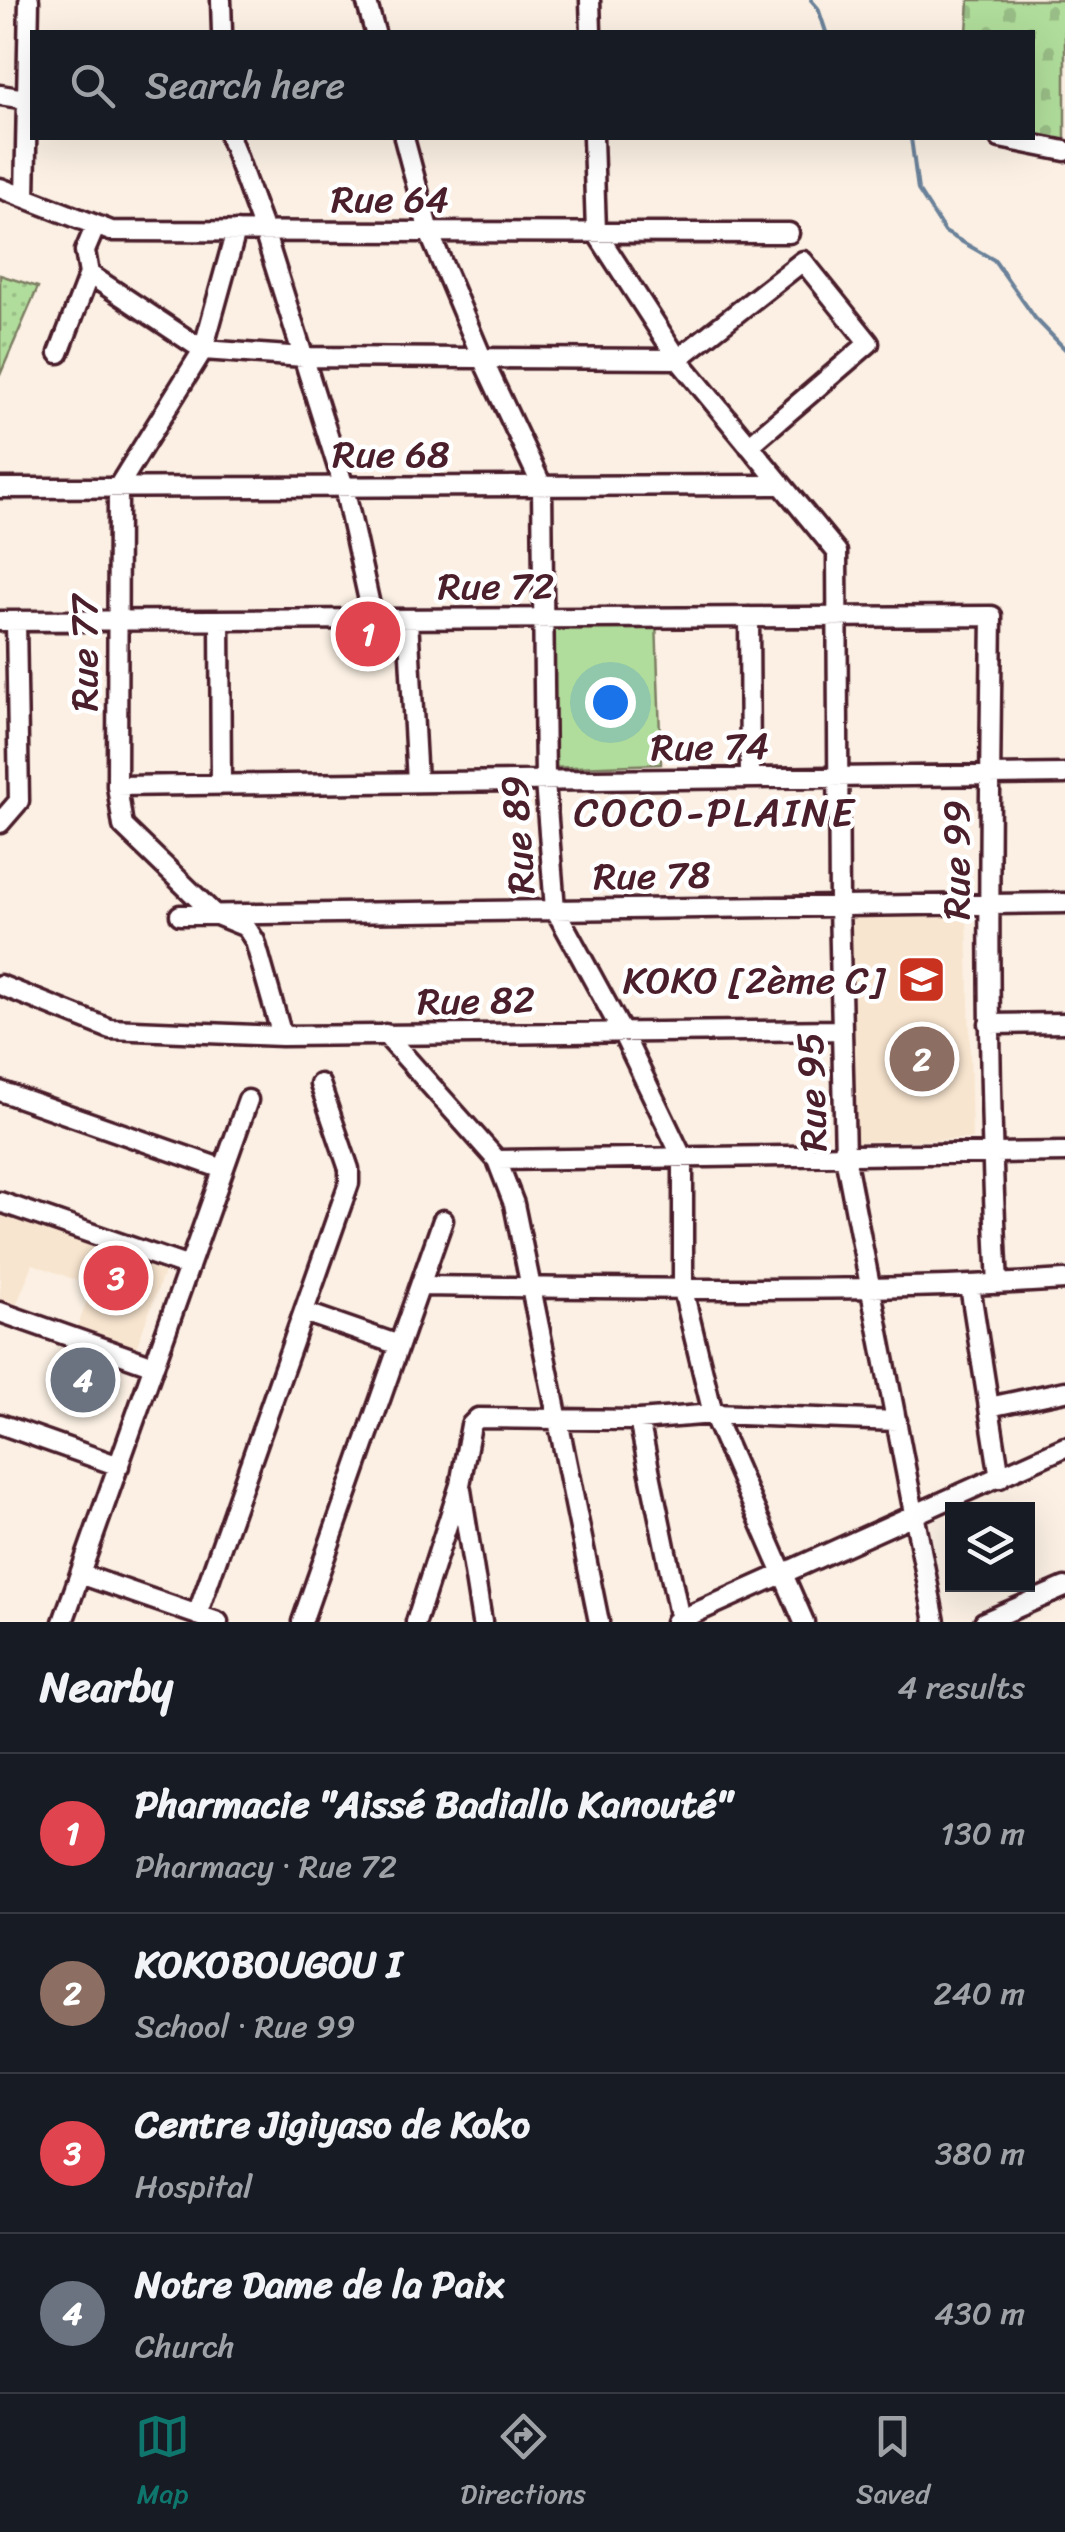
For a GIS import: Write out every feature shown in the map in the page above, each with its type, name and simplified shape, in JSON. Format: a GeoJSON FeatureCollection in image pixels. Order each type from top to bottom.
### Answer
{"type":"FeatureCollection","features":[{"type":"Feature","properties":{"kind":"street"},"geometry":{"type":"LineString","coordinates":[[24,198],[30,100],[29,0]]}},
{"type":"Feature","properties":{"kind":"street"},"geometry":{"type":"LineString","coordinates":[[221,0],[222,30]]}},
{"type":"Feature","properties":{"kind":"street"},"geometry":{"type":"LineString","coordinates":[[366,0],[374,30]]}},
{"type":"Feature","properties":{"kind":"street"},"geometry":{"type":"LineString","coordinates":[[590,0],[591,30]]}},
{"type":"Feature","properties":{"kind":"street"},"geometry":{"type":"LineString","coordinates":[[0,95],[30,100]]}},
{"type":"Feature","properties":{"kind":"street"},"geometry":{"type":"LineString","coordinates":[[231,140],[264,231],[344,487],[372,619]]}},
{"type":"Feature","properties":{"kind":"street","name":"Rue 89"},"geometry":{"type":"LineString","coordinates":[[405,140],[429,232],[542,486],[545,782],[555,910],[622,1032],[682,1160],[683,1290],[713,1414],[804,1622]]}},
{"type":"Feature","properties":{"kind":"street"},"geometry":{"type":"LineString","coordinates":[[593,140],[596,232],[678,358],[782,486]]}},
{"type":"Feature","properties":{"kind":"street"},"geometry":{"type":"LineString","coordinates":[[1011,140],[1065,150]]}},
{"type":"Feature","properties":{"kind":"street","name":"Rue 64"},"geometry":{"type":"LineString","coordinates":[[0,188],[111,231],[788,233]]}},
{"type":"Feature","properties":{"kind":"street"},"geometry":{"type":"LineString","coordinates":[[59,354],[89,274],[85,252],[96,225]]}},
{"type":"Feature","properties":{"kind":"street"},"geometry":{"type":"LineString","coordinates":[[118,487],[204,350],[236,231]]}},
{"type":"Feature","properties":{"kind":"street"},"geometry":{"type":"LineString","coordinates":[[89,274],[204,350],[304,357],[678,358],[730,322],[803,261],[869,343],[749,446]]}},
{"type":"Feature","properties":{"kind":"street","name":"Rue 68"},"geometry":{"type":"LineString","coordinates":[[0,488],[782,486]]}},
{"type":"Feature","properties":{"kind":"street","name":"Rue 95"},"geometry":{"type":"LineString","coordinates":[[782,486],[837,552],[838,906],[845,1156],[935,1622]]}},
{"type":"Feature","properties":{"kind":"street","name":"Rue 77"},"geometry":{"type":"LineString","coordinates":[[118,487],[117,786],[123,826],[214,914],[246,927],[255,941],[282,1036]]}},
{"type":"Feature","properties":{"kind":"street","name":"Rue 72"},"geometry":{"type":"LineString","coordinates":[[8,621],[992,616]]}},
{"type":"Feature","properties":{"kind":"street","name":"Rue 99"},"geometry":{"type":"LineString","coordinates":[[992,616],[988,904],[991,1154],[998,1284]]}},
{"type":"Feature","properties":{"kind":"street"},"geometry":{"type":"LineString","coordinates":[[749,617],[750,778]]}},
{"type":"Feature","properties":{"kind":"street"},"geometry":{"type":"LineString","coordinates":[[408,619],[417,782]]}},
{"type":"Feature","properties":{"kind":"street"},"geometry":{"type":"LineString","coordinates":[[220,620],[221,785]]}},
{"type":"Feature","properties":{"kind":"street"},"geometry":{"type":"LineString","coordinates":[[0,823],[19,802],[8,621]]}},
{"type":"Feature","properties":{"kind":"street","name":"Rue 74"},"geometry":{"type":"LineString","coordinates":[[117,786],[1065,774]]}},
{"type":"Feature","properties":{"kind":"street","name":"Rue 78"},"geometry":{"type":"LineString","coordinates":[[180,914],[1065,902]]}},
{"type":"Feature","properties":{"kind":"street","name":"Rue 82"},"geometry":{"type":"LineString","coordinates":[[0,985],[110,1029],[282,1036],[842,1030]]}},
{"type":"Feature","properties":{"kind":"street"},"geometry":{"type":"LineString","coordinates":[[990,1024],[1065,1023]]}},
{"type":"Feature","properties":{"kind":"street"},"geometry":{"type":"LineString","coordinates":[[385,1034],[497,1160],[514,1204],[599,1622]]}},
{"type":"Feature","properties":{"kind":"street"},"geometry":{"type":"LineString","coordinates":[[197,1615],[349,1183],[349,1169],[320,1084]]}},
{"type":"Feature","properties":{"kind":"street"},"geometry":{"type":"LineString","coordinates":[[0,1092],[223,1170]]}},
{"type":"Feature","properties":{"kind":"street"},"geometry":{"type":"LineString","coordinates":[[64,1622],[248,1100]]}},
{"type":"Feature","properties":{"kind":"street"},"geometry":{"type":"LineString","coordinates":[[497,1160],[1065,1152]]}},
{"type":"Feature","properties":{"kind":"street"},"geometry":{"type":"LineString","coordinates":[[0,1202],[188,1268]]}},
{"type":"Feature","properties":{"kind":"street"},"geometry":{"type":"LineString","coordinates":[[302,1622],[443,1220]]}},
{"type":"Feature","properties":{"kind":"street"},"geometry":{"type":"LineString","coordinates":[[420,1286],[683,1290],[970,1286],[1065,1280]]}},
{"type":"Feature","properties":{"kind":"street"},"geometry":{"type":"LineString","coordinates":[[970,1286],[1000,1478]]}},
{"type":"Feature","properties":{"kind":"street"},"geometry":{"type":"LineString","coordinates":[[0,1312],[154,1366]]}},
{"type":"Feature","properties":{"kind":"street"},"geometry":{"type":"LineString","coordinates":[[304,1312],[399,1345]]}},
{"type":"Feature","properties":{"kind":"street"},"geometry":{"type":"LineString","coordinates":[[989,1407],[1065,1391]]}},
{"type":"Feature","properties":{"kind":"street"},"geometry":{"type":"LineString","coordinates":[[416,1622],[460,1485],[471,1425],[478,1418],[639,1420],[713,1414],[897,1420]]}},
{"type":"Feature","properties":{"kind":"street"},"geometry":{"type":"LineString","coordinates":[[639,1420],[682,1620],[1065,1447]]}},
{"type":"Feature","properties":{"kind":"street"},"geometry":{"type":"LineString","coordinates":[[0,1426],[119,1466]]}},
{"type":"Feature","properties":{"kind":"street"},"geometry":{"type":"LineString","coordinates":[[460,1485],[482,1622]]}},
{"type":"Feature","properties":{"kind":"street"},"geometry":{"type":"LineString","coordinates":[[80,1574],[218,1622]]}},
{"type":"Feature","properties":{"kind":"street"},"geometry":{"type":"LineString","coordinates":[[984,1622],[1065,1587]]}},
{"type":"Feature","properties":{"kind":"shaded area"},"geometry":{"type":"Polygon","coordinates":[[[847,912],[967,912],[972,1139],[850,1142],[847,912]]]}},
{"type":"Feature","properties":{"kind":"shaded area"},"geometry":{"type":"Polygon","coordinates":[[[0,1210],[165,1269],[134,1354],[76,1332],[92,1286],[33,1264],[15,1308],[0,1302],[0,1210]]]}},
{"type":"Feature","properties":{"kind":"green space"},"geometry":{"type":"Polygon","coordinates":[[[969,0],[1065,0],[1065,145],[1035,139],[1035,30],[967,30],[969,0]]]}},
{"type":"Feature","properties":{"kind":"green space"},"geometry":{"type":"Polygon","coordinates":[[[0,275],[38,287],[0,375],[0,275]]]}},
{"type":"Feature","properties":{"kind":"green space"},"geometry":{"type":"Polygon","coordinates":[[[656,620],[661,764],[546,768],[541,624],[656,620]]]}},
{"type":"Feature","properties":{"kind":"waterway"},"geometry":{"type":"LineString","coordinates":[[811,0],[825,30]]}},
{"type":"Feature","properties":{"kind":"waterway"},"geometry":{"type":"LineString","coordinates":[[911,140],[918,190],[945,232],[994,260],[1035,318],[1065,349]]}},
{"type":"Feature","properties":{"kind":"place","name":"Pharmacie \"Aissé Badiallo Kanouté\""},"geometry":{"type":"Point","coordinates":[368,634]}},
{"type":"Feature","properties":{"kind":"place","name":"KOKO [2ème C]"},"geometry":{"type":"Point","coordinates":[921,980]}},
{"type":"Feature","properties":{"kind":"place","name":"KOKOBOUGOU I"},"geometry":{"type":"Point","coordinates":[922,1059]}},
{"type":"Feature","properties":{"kind":"place","name":"Centre Jigiyaso de Koko"},"geometry":{"type":"Point","coordinates":[116,1278]}},
{"type":"Feature","properties":{"kind":"place","name":"Notre Dame de la Paix"},"geometry":{"type":"Point","coordinates":[83,1380]}},
{"type":"Feature","properties":{"kind":"district","name":"COCO-PLAINE"},"geometry":{"type":"Point","coordinates":[715,812]}}]}
